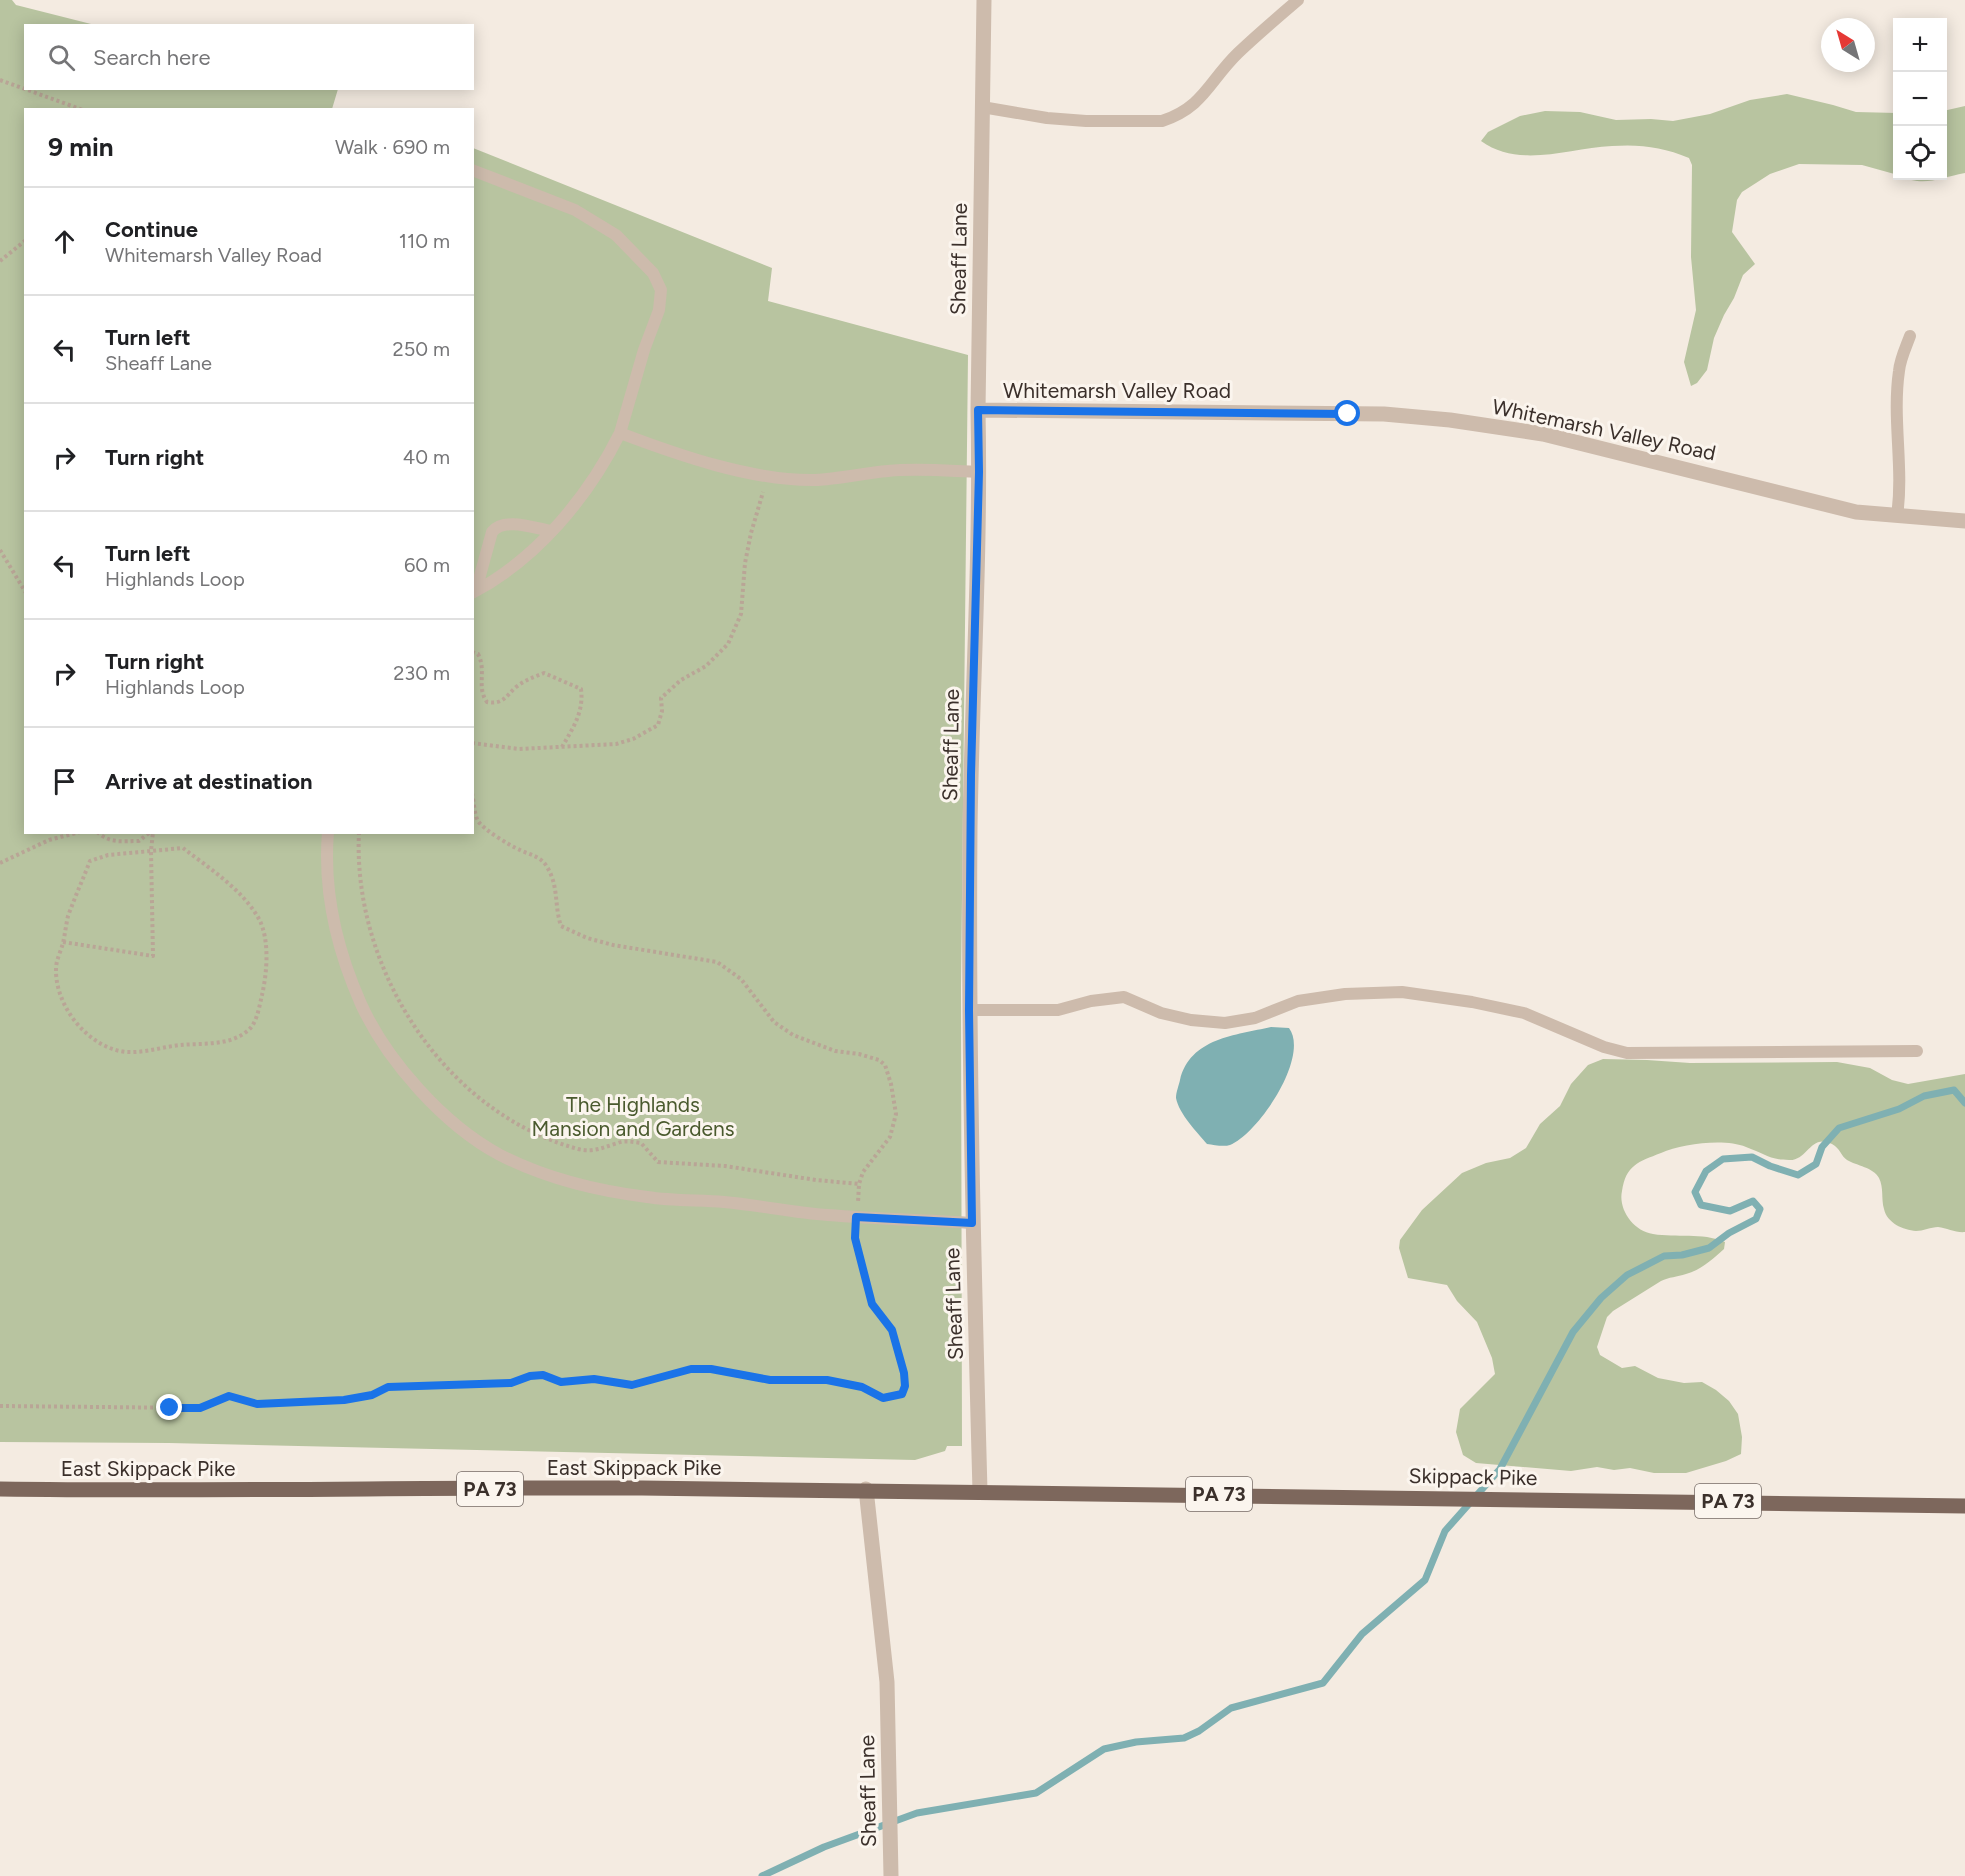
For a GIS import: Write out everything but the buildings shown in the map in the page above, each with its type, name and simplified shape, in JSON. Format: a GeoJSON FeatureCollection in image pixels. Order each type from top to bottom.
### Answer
{"type":"FeatureCollection","features":[{"type":"Feature","properties":{"kind":"main road","name":"East Skippack Pike"},"geometry":{"type":"LineString","coordinates":[[0,1489],[140,1491],[591,1488],[980,1491]]}},
{"type":"Feature","properties":{"kind":"main road","name":"Skippack Pike"},"geometry":{"type":"LineString","coordinates":[[980,1491],[1965,1506]]}},
{"type":"Feature","properties":{"kind":"street","name":"Sheaff Lane"},"geometry":{"type":"LineString","coordinates":[[980,1491],[972,1223],[969,1010],[971,775],[979,472],[984,0]]}},
{"type":"Feature","properties":{"kind":"street","name":"Whitemarsh Valley Road"},"geometry":{"type":"LineString","coordinates":[[978,410],[1384,414],[1450,420],[1543,434],[1856,512],[1965,521]]}},
{"type":"Feature","properties":{"kind":"street","name":"Sheaff Lane"},"geometry":{"type":"LineString","coordinates":[[866,1489],[887,1682],[891,1876]]}},
{"type":"Feature","properties":{"kind":"lane"},"geometry":{"type":"LineString","coordinates":[[982,107],[1047,118],[1086,121],[1162,121],[1180,114],[1203,97],[1238,53],[1298,0]]}},
{"type":"Feature","properties":{"kind":"lane"},"geometry":{"type":"LineString","coordinates":[[474,171],[566,206],[598,223],[629,247],[653,273],[661,291],[659,310],[644,350],[620,433],[608,456],[551,531],[515,565],[474,592]]}},
{"type":"Feature","properties":{"kind":"lane"},"geometry":{"type":"LineString","coordinates":[[1897,516],[1901,494],[1897,405],[1899,369],[1910,336]]}},
{"type":"Feature","properties":{"kind":"lane"},"geometry":{"type":"LineString","coordinates":[[620,433],[732,470],[814,480],[891,471],[979,472]]}},
{"type":"Feature","properties":{"kind":"lane"},"geometry":{"type":"LineString","coordinates":[[474,592],[492,532],[497,526],[519,526],[551,531]]}},
{"type":"Feature","properties":{"kind":"lane"},"geometry":{"type":"LineString","coordinates":[[328,834],[327,878],[331,914],[351,982],[369,1022],[411,1081],[471,1136],[500,1155],[558,1178],[648,1197],[726,1202],[827,1215],[972,1223]]}},
{"type":"Feature","properties":{"kind":"lane"},"geometry":{"type":"LineString","coordinates":[[969,1010],[1058,1010],[1090,1001],[1124,997],[1161,1013],[1191,1020],[1225,1023],[1255,1018],[1298,1001],[1345,994],[1402,992],[1472,1002],[1524,1013],[1604,1047],[1628,1053],[1917,1051]]}},
{"type":"Feature","properties":{"kind":"path"},"geometry":{"type":"LineString","coordinates":[[0,80],[24,89]]}},
{"type":"Feature","properties":{"kind":"path"},"geometry":{"type":"LineString","coordinates":[[28,90],[77,108]]}},
{"type":"Feature","properties":{"kind":"path"},"geometry":{"type":"LineString","coordinates":[[0,261],[24,242]]}},
{"type":"Feature","properties":{"kind":"path"},"geometry":{"type":"LineString","coordinates":[[474,743],[519,749],[616,744],[633,739],[658,725],[662,711],[661,698],[681,680],[706,666],[728,644],[741,614],[747,553],[768,475]]}},
{"type":"Feature","properties":{"kind":"path"},"geometry":{"type":"LineString","coordinates":[[0,550],[24,590]]}},
{"type":"Feature","properties":{"kind":"path"},"geometry":{"type":"LineString","coordinates":[[474,653],[478,654],[483,663],[482,695],[487,702],[496,704],[507,698],[515,688],[530,678],[544,673],[581,689],[583,702],[577,722],[562,748]]}},
{"type":"Feature","properties":{"kind":"path"},"geometry":{"type":"LineString","coordinates":[[0,1406],[200,1408],[229,1396],[257,1404],[324,1401],[372,1395],[388,1387],[511,1383],[530,1376],[543,1375],[561,1382],[594,1379],[632,1385],[691,1369],[711,1369],[770,1380],[827,1380],[862,1387],[883,1398],[902,1394],[905,1386],[904,1373],[892,1330],[872,1304],[855,1238],[859,1184],[863,1172],[890,1137],[896,1114],[885,1065],[879,1060],[859,1054],[835,1051],[793,1035],[774,1022],[741,979],[717,962],[613,945],[587,938],[561,926],[556,911],[556,889],[547,865],[535,855],[519,850],[486,829],[477,820],[474,804]]}},
{"type":"Feature","properties":{"kind":"path"},"geometry":{"type":"LineString","coordinates":[[0,863],[49,840],[72,834]]}},
{"type":"Feature","properties":{"kind":"path"},"geometry":{"type":"LineString","coordinates":[[99,834],[106,840],[139,842],[149,834]]}},
{"type":"Feature","properties":{"kind":"path"},"geometry":{"type":"LineString","coordinates":[[63,942],[153,956],[151,834]]}},
{"type":"Feature","properties":{"kind":"path"},"geometry":{"type":"LineString","coordinates":[[359,834],[358,856],[362,896],[371,940],[391,984],[405,1012],[433,1051],[464,1086],[493,1109],[540,1135],[580,1149],[603,1149],[620,1142],[630,1141],[641,1143],[658,1162],[725,1166],[859,1184]]}},
{"type":"Feature","properties":{"kind":"path"},"geometry":{"type":"LineString","coordinates":[[183,848],[241,895],[260,920],[266,949],[266,979],[257,1015],[248,1031],[232,1040],[146,1051],[126,1052],[105,1047],[71,1017],[60,996],[56,968],[68,918],[90,861],[108,855],[151,851],[183,848]]}},
{"type":"Feature","properties":{"kind":"green space","name":"The Highlands Mansion and Gardens"},"geometry":{"type":"Polygon","coordinates":[[[0,0],[12,0],[16,5],[91,24],[24,24],[24,90],[338,90],[332,108],[24,108],[24,834],[474,834],[474,148],[772,268],[768,301],[968,355],[961,988],[962,1446],[947,1446],[945,1451],[915,1460],[169,1443],[0,1442],[0,0]]]}},
{"type":"Feature","properties":{"kind":"green space"},"geometry":{"type":"Polygon","coordinates":[[[1787,94],[1856,112],[1893,113],[1893,174],[1862,165],[1799,164],[1770,174],[1742,192],[1737,200],[1732,232],[1755,264],[1743,275],[1724,315],[1714,338],[1707,370],[1697,383],[1691,386],[1684,362],[1696,310],[1691,257],[1692,165],[1689,158],[1661,149],[1632,145],[1545,155],[1512,154],[1481,141],[1488,132],[1520,116],[1545,111],[1580,112],[1616,120],[1673,121],[1710,114],[1750,100],[1787,94]]]}},
{"type":"Feature","properties":{"kind":"green space"},"geometry":{"type":"Polygon","coordinates":[[[1965,106],[1965,173],[1947,177],[1947,126],[1947,110],[1965,106]]]}},
{"type":"Feature","properties":{"kind":"green space"},"geometry":{"type":"Polygon","coordinates":[[[1603,1059],[1690,1063],[1837,1062],[1870,1068],[1892,1080],[1908,1084],[1965,1074],[1965,1232],[1938,1227],[1916,1231],[1896,1225],[1886,1214],[1879,1178],[1876,1174],[1847,1160],[1835,1146],[1825,1142],[1814,1144],[1801,1156],[1789,1160],[1772,1157],[1737,1144],[1726,1143],[1703,1143],[1680,1147],[1646,1159],[1630,1170],[1622,1191],[1622,1205],[1633,1224],[1653,1234],[1716,1239],[1725,1242],[1724,1249],[1697,1270],[1661,1281],[1613,1311],[1607,1317],[1597,1347],[1600,1355],[1622,1368],[1635,1366],[1658,1378],[1684,1383],[1702,1382],[1716,1390],[1729,1401],[1738,1414],[1742,1437],[1741,1454],[1686,1473],[1654,1473],[1630,1468],[1614,1470],[1597,1467],[1571,1471],[1476,1463],[1463,1455],[1456,1432],[1460,1409],[1495,1374],[1492,1358],[1477,1322],[1457,1301],[1447,1285],[1408,1278],[1399,1248],[1400,1240],[1422,1210],[1462,1173],[1486,1163],[1510,1158],[1526,1148],[1540,1124],[1560,1106],[1571,1084],[1588,1065],[1603,1059]]]}},
{"type":"Feature","properties":{"kind":"water"},"geometry":{"type":"Polygon","coordinates":[[[1271,1027],[1289,1028],[1294,1041],[1293,1056],[1278,1092],[1267,1110],[1242,1138],[1228,1146],[1207,1144],[1184,1116],[1176,1098],[1185,1066],[1194,1055],[1216,1041],[1271,1027]]]}},
{"type":"Feature","properties":{"kind":"waterway"},"geometry":{"type":"LineString","coordinates":[[762,1876],[824,1847],[917,1813],[1036,1793],[1104,1749],[1136,1742],[1184,1738],[1199,1731],[1231,1708],[1323,1683],[1362,1634],[1425,1580],[1445,1531],[1500,1469],[1573,1332],[1601,1298],[1627,1275],[1664,1256],[1682,1255],[1709,1248],[1729,1233],[1756,1219],[1760,1209],[1753,1201],[1730,1211],[1701,1205],[1695,1192],[1706,1171],[1723,1159],[1752,1157],[1770,1166],[1798,1175],[1816,1164],[1822,1147],[1839,1128],[1899,1109],[1924,1096],[1954,1090],[1965,1103]]}},
{"type":"Feature","properties":{"kind":"route"},"geometry":{"type":"LineString","coordinates":[[170,1408],[200,1408],[229,1396],[257,1404],[344,1400],[372,1395],[388,1387],[511,1383],[530,1376],[543,1375],[561,1382],[594,1379],[632,1385],[691,1369],[711,1369],[770,1380],[827,1380],[862,1387],[883,1398],[902,1394],[905,1386],[904,1373],[892,1330],[872,1304],[855,1238],[856,1217],[972,1223],[969,1010],[970,861],[979,472],[978,410],[1348,414]]}}]}
